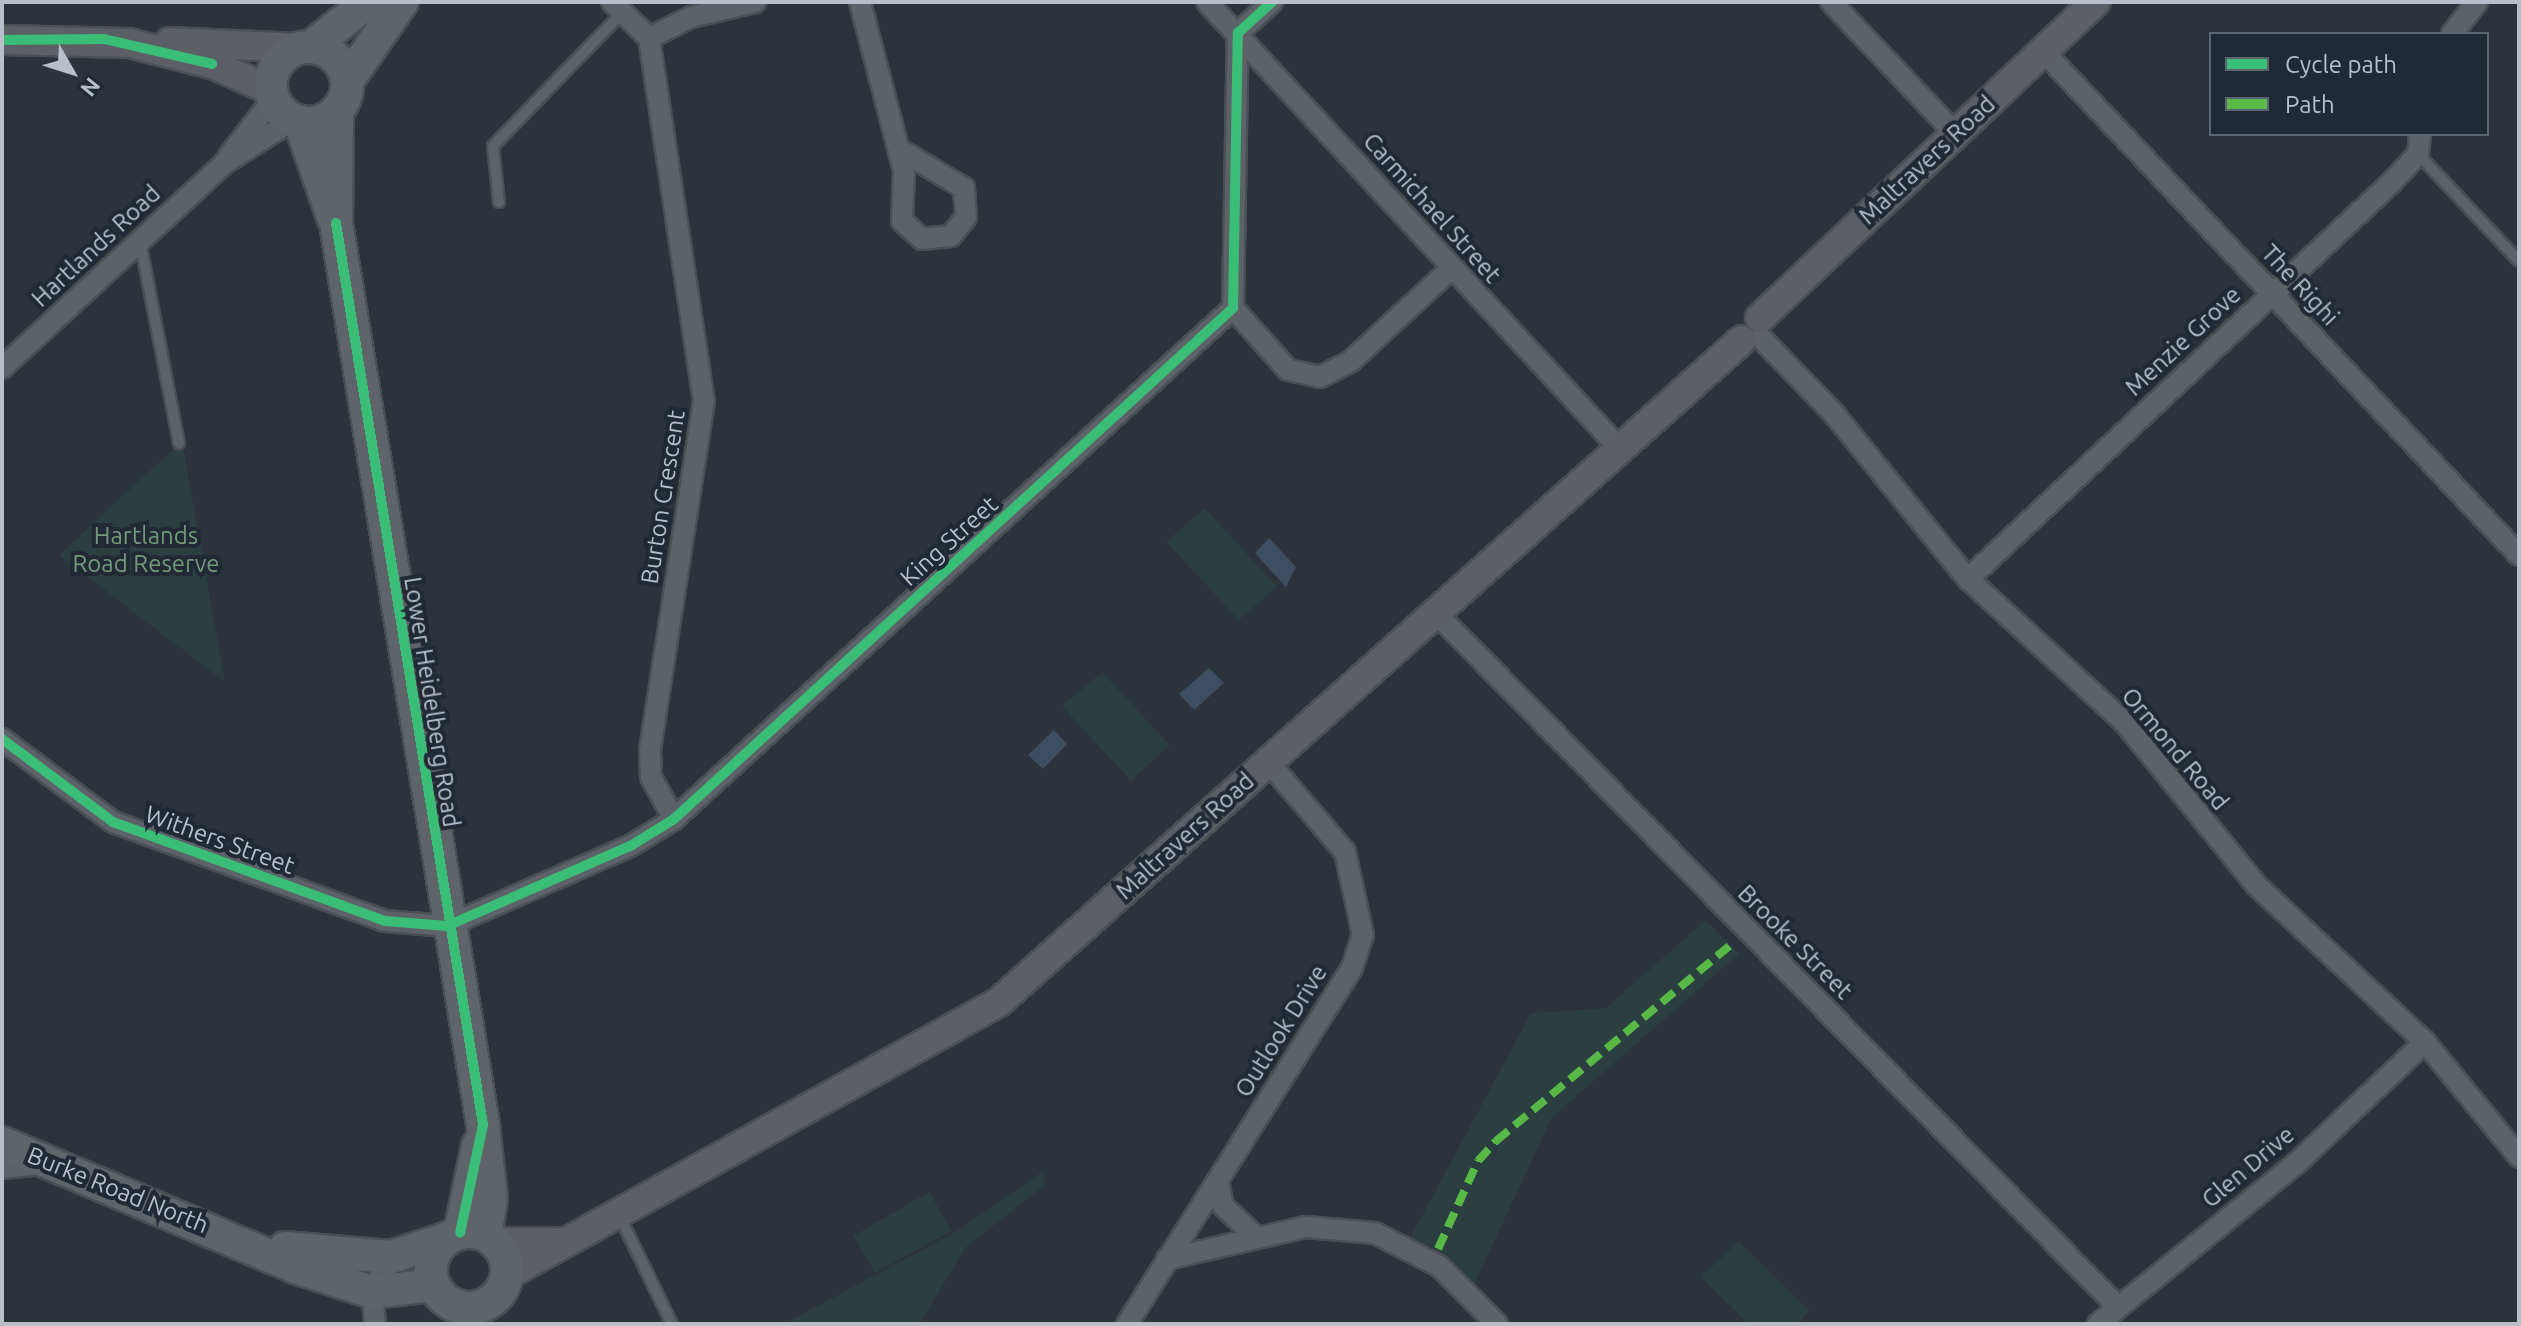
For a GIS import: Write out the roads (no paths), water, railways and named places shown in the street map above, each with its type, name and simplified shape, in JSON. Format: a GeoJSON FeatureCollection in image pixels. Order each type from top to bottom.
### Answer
{"type":"FeatureCollection","features":[{"type":"Feature","properties":{"kind":"main road"},"geometry":{"type":"LineString","coordinates":[[359,5],[273,72],[284,108],[342,95],[402,2]]}},
{"type":"Feature","properties":{"kind":"main road"},"geometry":{"type":"LineString","coordinates":[[305,47],[335,57],[342,95]]}},
{"type":"Feature","properties":{"kind":"main road","name":"Lower Heidelberg Road"},"geometry":{"type":"LineString","coordinates":[[342,95],[336,223],[447,926],[483,1125],[472,1237],[433,1259],[442,1302]]}},
{"type":"Feature","properties":{"kind":"main road","name":"Lower Heidelberg Road"},"geometry":{"type":"LineString","coordinates":[[284,108],[336,223]]}},
{"type":"Feature","properties":{"kind":"main road","name":"Burke Road North"},"geometry":{"type":"LineString","coordinates":[[2,1143],[372,1292],[468,1308],[500,1298]]}},
{"type":"Feature","properties":{"kind":"main road"},"geometry":{"type":"LineString","coordinates":[[472,1237],[500,1298]]}},
{"type":"Feature","properties":{"kind":"main road","name":"Burke Road North"},"geometry":{"type":"LineString","coordinates":[[235,1238],[391,1257],[472,1237]]}},
{"type":"Feature","properties":{"kind":"street"},"geometry":{"type":"LineString","coordinates":[[617,5],[649,38],[691,17],[755,2]]}},
{"type":"Feature","properties":{"kind":"street"},"geometry":{"type":"LineString","coordinates":[[860,2],[900,150],[903,224],[922,239],[951,236],[966,217],[964,188],[900,150]]}},
{"type":"Feature","properties":{"kind":"street","name":"Carmichael Street"},"geometry":{"type":"LineString","coordinates":[[1207,2],[1620,449]]}},
{"type":"Feature","properties":{"kind":"street"},"geometry":{"type":"LineString","coordinates":[[1272,2],[1238,33],[1233,308],[1288,370],[1320,377],[1351,361],[1451,269]]}},
{"type":"Feature","properties":{"kind":"street"},"geometry":{"type":"LineString","coordinates":[[1831,2],[1955,133]]}},
{"type":"Feature","properties":{"kind":"street","name":"Maltravers Road"},"geometry":{"type":"LineString","coordinates":[[500,1298],[565,1242],[999,1002],[1754,332],[1955,133],[2095,2]]}},
{"type":"Feature","properties":{"kind":"street"},"geometry":{"type":"LineString","coordinates":[[2454,32],[2477,2]]}},
{"type":"Feature","properties":{"kind":"street","name":"Burton Crescent"},"geometry":{"type":"LineString","coordinates":[[649,38],[704,401],[650,751],[651,777],[674,819]]}},
{"type":"Feature","properties":{"kind":"street"},"geometry":{"type":"LineString","coordinates":[[2,40],[305,47]]}},
{"type":"Feature","properties":{"kind":"street"},"geometry":{"type":"LineString","coordinates":[[129,43],[212,64],[284,108]]}},
{"type":"Feature","properties":{"kind":"street","name":"The Righi"},"geometry":{"type":"LineString","coordinates":[[2043,51],[2519,555]]}},
{"type":"Feature","properties":{"kind":"street","name":"Hartlands Road"},"geometry":{"type":"LineString","coordinates":[[225,163],[284,108]]}},
{"type":"Feature","properties":{"kind":"street","name":"Hartlands Road"},"geometry":{"type":"LineString","coordinates":[[2,368],[284,108]]}},
{"type":"Feature","properties":{"kind":"street","name":"Menzie Grove"},"geometry":{"type":"LineString","coordinates":[[1968,579],[2272,293],[2419,144]]}},
{"type":"Feature","properties":{"kind":"street","name":"King Street"},"geometry":{"type":"LineString","coordinates":[[447,926],[632,845],[674,819],[1233,308]]}},
{"type":"Feature","properties":{"kind":"street","name":"Ormond Road"},"geometry":{"type":"LineString","coordinates":[[1754,332],[1835,415],[1968,579],[2125,723],[2257,886],[2425,1042],[2519,1157]]}},
{"type":"Feature","properties":{"kind":"street","name":"Brooke Street"},"geometry":{"type":"LineString","coordinates":[[1436,613],[2118,1307]]}},
{"type":"Feature","properties":{"kind":"street","name":"Withers Street"},"geometry":{"type":"LineString","coordinates":[[2,739],[93,810],[134,831],[385,921],[447,926]]}},
{"type":"Feature","properties":{"kind":"street","name":"Outlook Drive"},"geometry":{"type":"LineString","coordinates":[[1127,1324],[1352,968],[1363,935],[1345,852],[1268,762]]}},
{"type":"Feature","properties":{"kind":"street","name":"Glen Drive"},"geometry":{"type":"LineString","coordinates":[[2098,1324],[2298,1162],[2425,1042]]}},
{"type":"Feature","properties":{"kind":"street"},"geometry":{"type":"LineString","coordinates":[[2,1168],[52,1164]]}},
{"type":"Feature","properties":{"kind":"street"},"geometry":{"type":"LineString","coordinates":[[1218,1181],[1223,1206],[1253,1234]]}},
{"type":"Feature","properties":{"kind":"street"},"geometry":{"type":"LineString","coordinates":[[1167,1259],[1253,1234],[1306,1227],[1375,1233],[1439,1266],[1497,1324]]}},
{"type":"Feature","properties":{"kind":"street","name":"Maltravers Road"},"geometry":{"type":"LineString","coordinates":[[472,1237],[565,1242]]}},
{"type":"Feature","properties":{"kind":"street"},"geometry":{"type":"LineString","coordinates":[[375,1324],[372,1292],[391,1257]]}},
{"type":"Feature","properties":{"kind":"lane"},"geometry":{"type":"LineString","coordinates":[[499,202],[493,146],[617,5]]}},
{"type":"Feature","properties":{"kind":"lane"},"geometry":{"type":"LineString","coordinates":[[2419,144],[2519,261]]}},
{"type":"Feature","properties":{"kind":"lane"},"geometry":{"type":"LineString","coordinates":[[140,240],[179,443]]}},
{"type":"Feature","properties":{"kind":"lane"},"geometry":{"type":"LineString","coordinates":[[618,1213],[672,1324]]}},
{"type":"Feature","properties":{"kind":"water"},"geometry":{"type":"Polygon","coordinates":[[[1269,538],[1296,567],[1286,587],[1255,553],[1269,538]]]}},
{"type":"Feature","properties":{"kind":"water"},"geometry":{"type":"Polygon","coordinates":[[[1209,668],[1224,683],[1194,710],[1179,694],[1209,668]]]}},
{"type":"Feature","properties":{"kind":"water"},"geometry":{"type":"Polygon","coordinates":[[[1054,730],[1067,744],[1043,769],[1028,755],[1054,730]]]}},
{"type":"Feature","properties":{"kind":"park label","name":"Hartlands Road Reserve"},"geometry":{"type":"Point","coordinates":[146,550]}}]}
